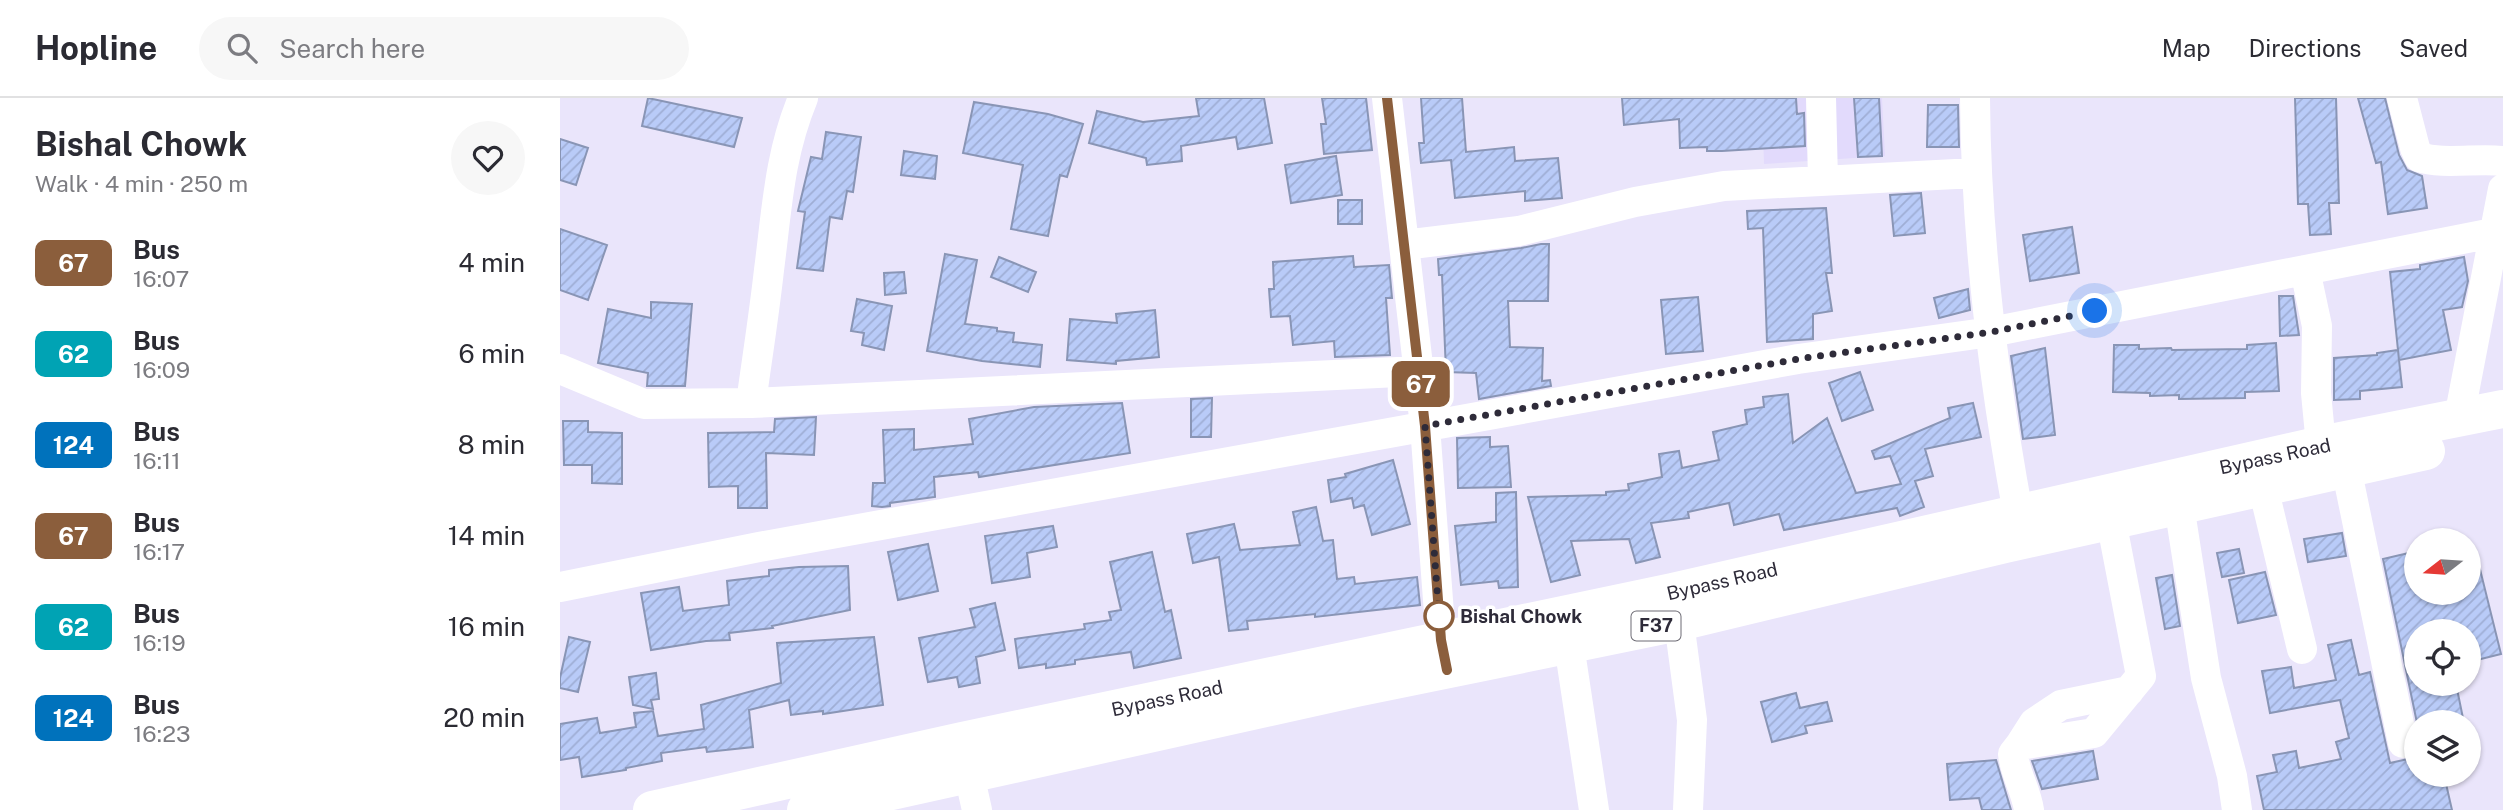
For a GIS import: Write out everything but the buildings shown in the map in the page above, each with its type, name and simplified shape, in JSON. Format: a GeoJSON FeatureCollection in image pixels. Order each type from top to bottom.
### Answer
{"type":"FeatureCollection","features":[{"type":"Feature","properties":{"kind":"highway","name":"Bypass Road"},"geometry":{"type":"LineString","coordinates":[[1566,629],[1679,622],[2263,487],[2336,452],[2459,418],[2503,409]]}},
{"type":"Feature","properties":{"kind":"highway","name":"Bypass Road"},"geometry":{"type":"LineString","coordinates":[[806,810],[969,775],[1444,655],[1566,629],[2018,513],[2336,452],[2503,433]]}},
{"type":"Feature","properties":{"kind":"highway","name":"Bypass Road"},"geometry":{"type":"LineString","coordinates":[[652,810],[969,775]]}},
{"type":"Feature","properties":{"kind":"street"},"geometry":{"type":"LineString","coordinates":[[751,403],[770,269],[776,200],[790,130],[803,98]]}},
{"type":"Feature","properties":{"kind":"street"},"geometry":{"type":"LineString","coordinates":[[1387,98],[1425,426],[1444,655]]}},
{"type":"Feature","properties":{"kind":"street"},"geometry":{"type":"LineString","coordinates":[[1821,98],[1823,180]]}},
{"type":"Feature","properties":{"kind":"street"},"geometry":{"type":"LineString","coordinates":[[1975,98],[1975,173],[1991,332],[2018,513]]}},
{"type":"Feature","properties":{"kind":"street"},"geometry":{"type":"LineString","coordinates":[[2402,98],[2419,157],[2429,160],[2503,161]]}},
{"type":"Feature","properties":{"kind":"street"},"geometry":{"type":"LineString","coordinates":[[1404,245],[1520,231],[1680,193],[1724,187],[1975,173]]}},
{"type":"Feature","properties":{"kind":"street"},"geometry":{"type":"LineString","coordinates":[[2459,418],[2499,232],[2503,189]]}},
{"type":"Feature","properties":{"kind":"street"},"geometry":{"type":"LineString","coordinates":[[560,587],[759,547],[1798,359],[1991,332],[2499,232]]}},
{"type":"Feature","properties":{"kind":"street"},"geometry":{"type":"LineString","coordinates":[[2305,270],[2317,326],[2316,393],[2336,452],[2403,743]]}},
{"type":"Feature","properties":{"kind":"street"},"geometry":{"type":"LineString","coordinates":[[560,369],[644,404],[751,403],[1419,371]]}},
{"type":"Feature","properties":{"kind":"street"},"geometry":{"type":"LineString","coordinates":[[2263,487],[2302,649]]}},
{"type":"Feature","properties":{"kind":"street"},"geometry":{"type":"LineString","coordinates":[[2179,505],[2206,678],[2232,776],[2237,810]]}},
{"type":"Feature","properties":{"kind":"street"},"geometry":{"type":"LineString","coordinates":[[2029,810],[2027,795],[2014,770],[2013,754],[2020,745],[2094,733],[2141,676],[2111,520]]}},
{"type":"Feature","properties":{"kind":"street"},"geometry":{"type":"LineString","coordinates":[[1679,622],[1692,720],[1688,810]]}},
{"type":"Feature","properties":{"kind":"street"},"geometry":{"type":"LineString","coordinates":[[1566,629],[1594,810]]}},
{"type":"Feature","properties":{"kind":"shaded area"},"geometry":{"type":"Polygon","coordinates":[[[1762,98],[1882,98],[1885,156],[1764,164],[1762,98]]]}},
{"type":"Feature","properties":{"kind":"bus line","name":"67"},"geometry":{"type":"LineString","coordinates":[[1387,98],[1425,426],[1441,640],[1447,670]]}},
{"type":"Feature","properties":{"kind":"place","name":"Bishal Chowk"},"geometry":{"type":"Point","coordinates":[1439,616]}},
{"type":"Feature","properties":{"kind":"route"},"geometry":{"type":"LineString","coordinates":[[1439,616],[1425,426],[1798,359],[1991,332],[2095,311]]}}]}
